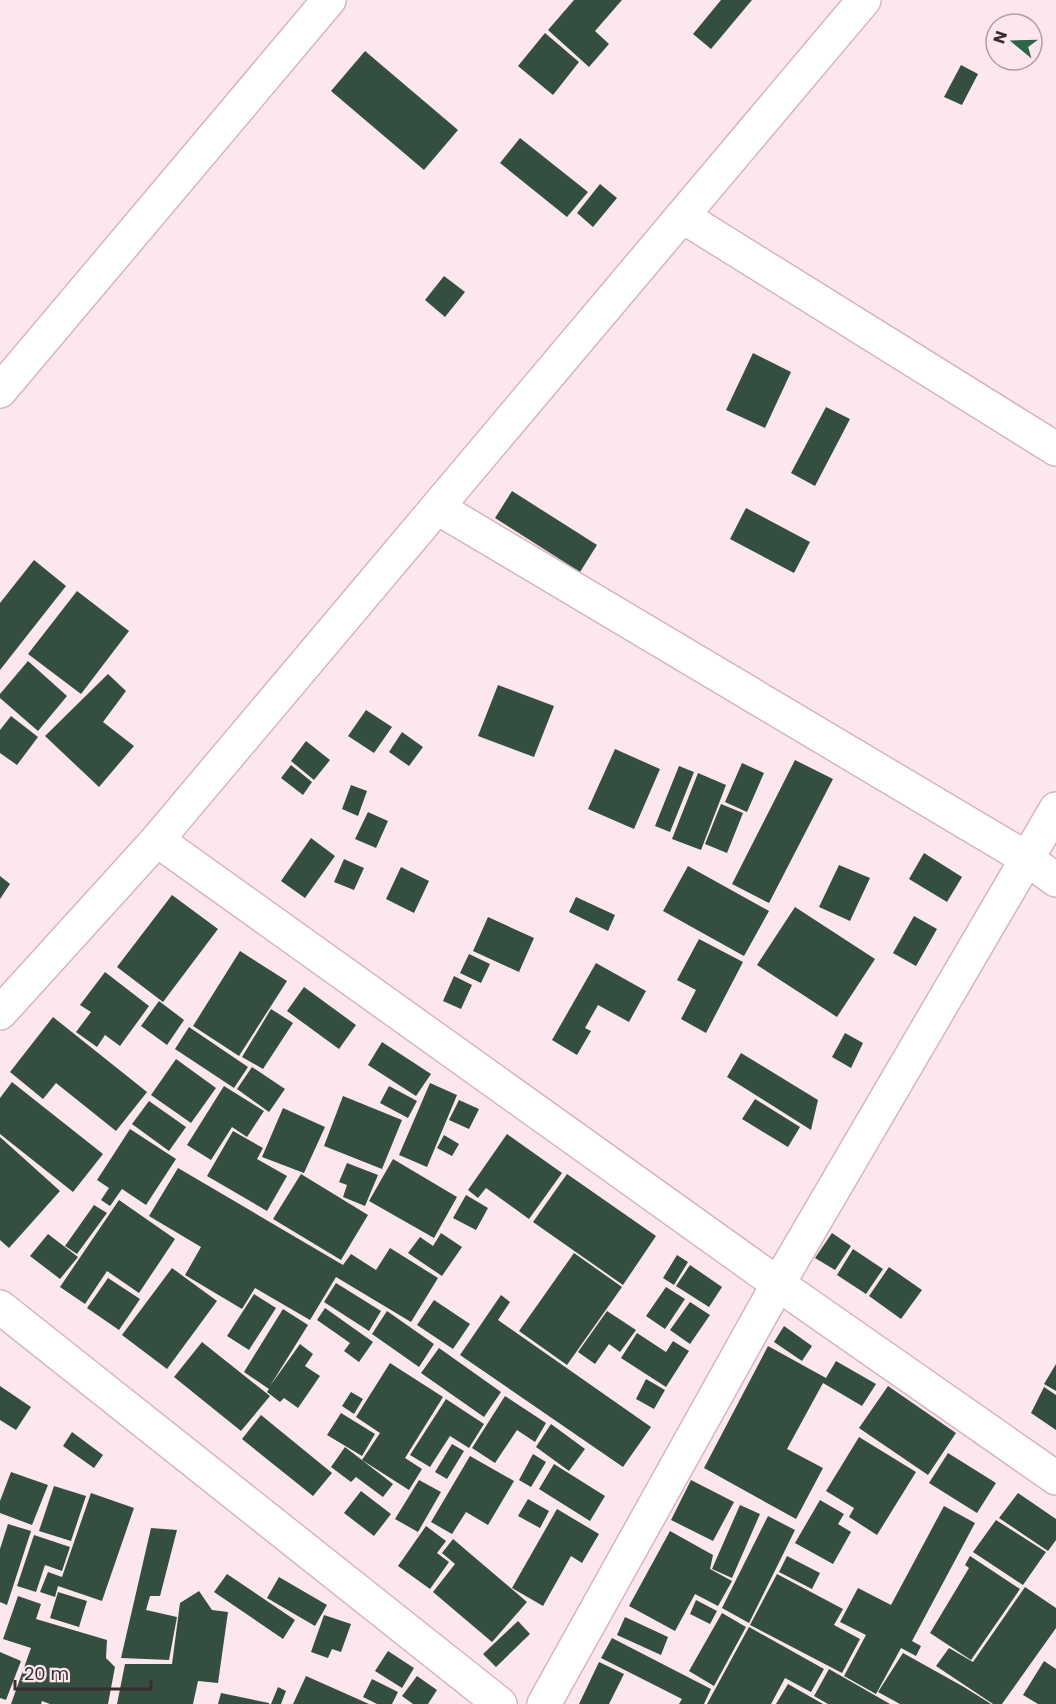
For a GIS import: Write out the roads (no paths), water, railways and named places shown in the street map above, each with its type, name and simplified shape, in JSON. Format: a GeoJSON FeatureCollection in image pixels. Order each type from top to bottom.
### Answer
{"type":"FeatureCollection","features":[{"type":"Feature","properties":{"kind":"street"},"geometry":{"type":"LineString","coordinates":[[0,391],[329,0]]}},
{"type":"Feature","properties":{"kind":"street"},"geometry":{"type":"LineString","coordinates":[[0,1013],[157,840],[864,0]]}},
{"type":"Feature","properties":{"kind":"street"},"geometry":{"type":"LineString","coordinates":[[682,216],[1056,449]]}},
{"type":"Feature","properties":{"kind":"street"},"geometry":{"type":"LineString","coordinates":[[438,507],[1026,858],[1056,880]]}},
{"type":"Feature","properties":{"kind":"street"},"geometry":{"type":"LineString","coordinates":[[544,1704],[778,1284],[1056,809]]}},
{"type":"Feature","properties":{"kind":"street"},"geometry":{"type":"LineString","coordinates":[[157,840],[778,1284],[1056,1478]]}},
{"type":"Feature","properties":{"kind":"street"},"geometry":{"type":"LineString","coordinates":[[0,1308],[500,1704]]}}]}
